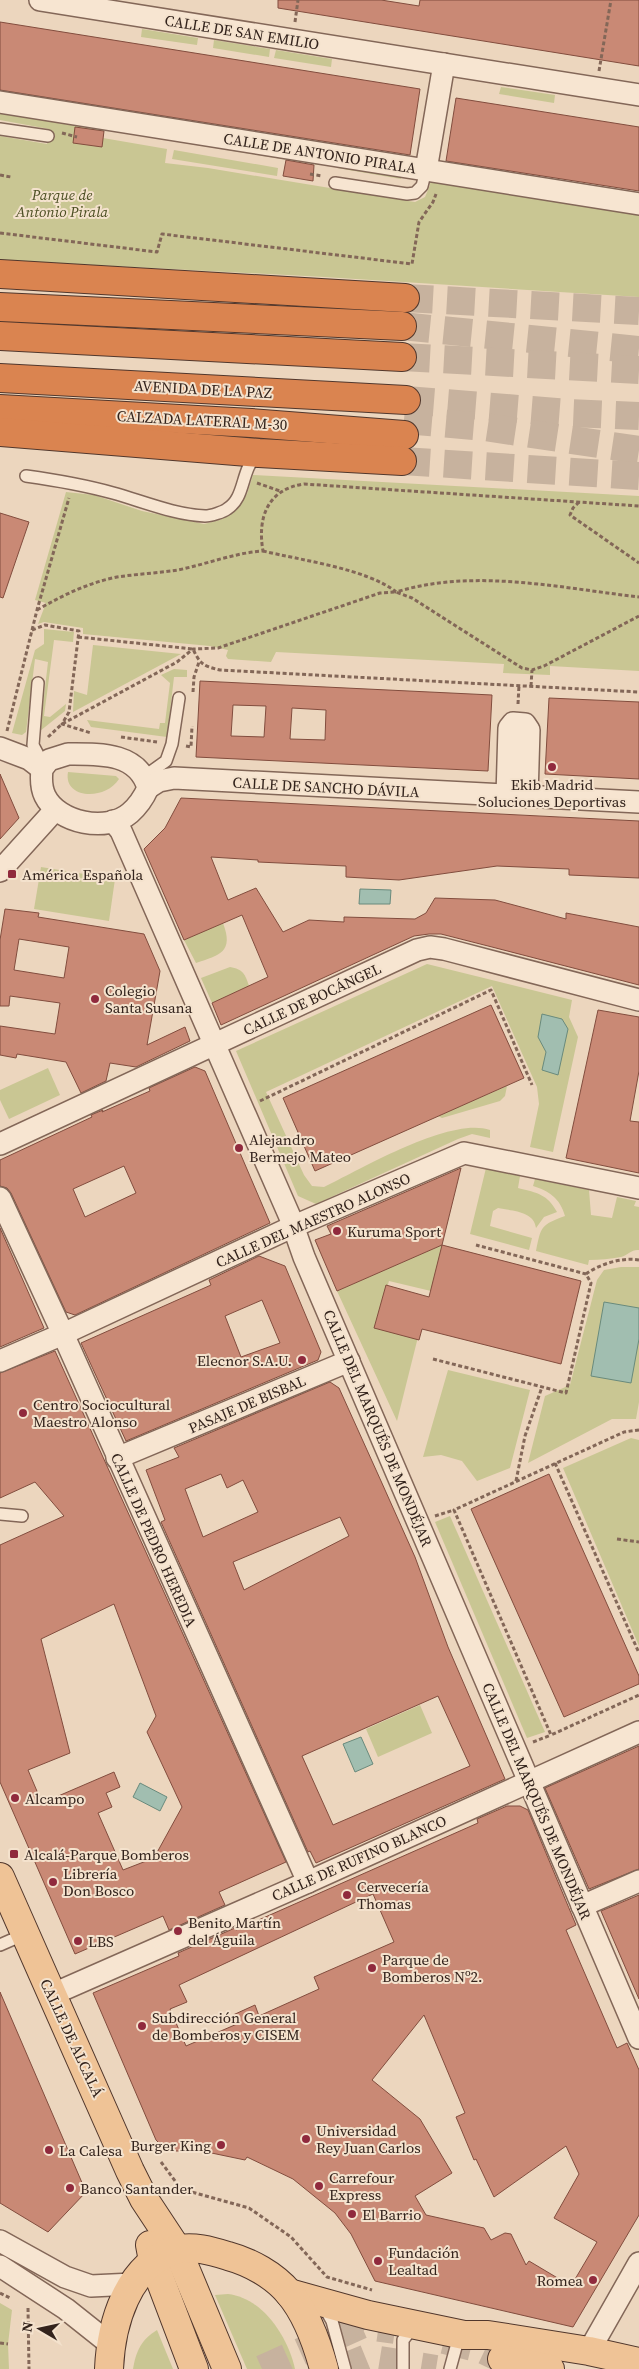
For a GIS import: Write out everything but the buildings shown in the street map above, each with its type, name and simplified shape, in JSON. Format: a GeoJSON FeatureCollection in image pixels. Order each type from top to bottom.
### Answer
{"type":"FeatureCollection","features":[{"type":"Feature","properties":{"kind":"highway"},"geometry":{"type":"LineString","coordinates":[[0,274],[405,298]]}},
{"type":"Feature","properties":{"kind":"highway"},"geometry":{"type":"LineString","coordinates":[[0,307],[402,326]]}},
{"type":"Feature","properties":{"kind":"highway"},"geometry":{"type":"LineString","coordinates":[[0,336],[402,357]]}},
{"type":"Feature","properties":{"kind":"highway","name":"AVENIDA DE LA PAZ"},"geometry":{"type":"LineString","coordinates":[[0,378],[244,391],[404,429]]}},
{"type":"Feature","properties":{"kind":"highway","name":"CALZADA LATERAL M-30"},"geometry":{"type":"LineString","coordinates":[[0,409],[251,423],[404,429]]}},
{"type":"Feature","properties":{"kind":"highway"},"geometry":{"type":"LineString","coordinates":[[0,432],[259,452],[404,429]]}},
{"type":"Feature","properties":{"kind":"main road","name":"CALLE DE ALCALÁ"},"geometry":{"type":"LineString","coordinates":[[0,1878],[144,2199],[165,2255],[194,2369]]}},
{"type":"Feature","properties":{"kind":"main road"},"geometry":{"type":"LineString","coordinates":[[109,2357],[118,2312],[133,2284],[165,2255],[208,2249],[242,2260],[263,2272],[289,2293],[308,2323],[324,2369]]}},
{"type":"Feature","properties":{"kind":"main road","name":"CALLE DE ALCALÁ"},"geometry":{"type":"LineString","coordinates":[[165,2255],[227,2369]]}},
{"type":"Feature","properties":{"kind":"main road"},"geometry":{"type":"LineString","coordinates":[[289,2293],[415,2325],[464,2335],[488,2335],[589,2351],[639,2362]]}},
{"type":"Feature","properties":{"kind":"main road"},"geometry":{"type":"LineString","coordinates":[[502,2359],[550,2369]]}},
{"type":"Feature","properties":{"kind":"street","name":"CALLE DE SAN EMILIO"},"geometry":{"type":"LineString","coordinates":[[40,0],[639,95]]}},
{"type":"Feature","properties":{"kind":"street"},"geometry":{"type":"LineString","coordinates":[[426,170],[444,64]]}},
{"type":"Feature","properties":{"kind":"street","name":"CALLE DE ANTONIO PIRALA"},"geometry":{"type":"LineString","coordinates":[[0,102],[639,204]]}},
{"type":"Feature","properties":{"kind":"street"},"geometry":{"type":"LineString","coordinates":[[3,742],[43,767]]}},
{"type":"Feature","properties":{"kind":"street"},"geometry":{"type":"LineString","coordinates":[[96,754],[125,760],[138,768],[146,782],[143,798],[129,814],[113,821],[84,822],[55,810],[44,795],[43,767],[58,756],[96,754]]}},
{"type":"Feature","properties":{"kind":"street","name":"CALLE DE SANCHO DÁVILA"},"geometry":{"type":"LineString","coordinates":[[146,782],[174,778],[639,802]]}},
{"type":"Feature","properties":{"kind":"street"},"geometry":{"type":"LineString","coordinates":[[0,871],[55,810]]}},
{"type":"Feature","properties":{"kind":"street","name":"CALLE DEL MARQUÉS DE MONDÉJAR"},"geometry":{"type":"LineString","coordinates":[[113,821],[121,831],[290,1218],[292,1227],[528,1782],[639,2038]]}},
{"type":"Feature","properties":{"kind":"street","name":"CALLE DE BOCÁNGEL"},"geometry":{"type":"LineString","coordinates":[[0,1144],[417,950],[430,947],[639,1000]]}},
{"type":"Feature","properties":{"kind":"street","name":"CALLE DEL MAESTRO ALONSO"},"geometry":{"type":"LineString","coordinates":[[0,1362],[292,1227],[464,1153],[639,1188]]}},
{"type":"Feature","properties":{"kind":"street","name":"CALLE DE PEDRO HEREDIA"},"geometry":{"type":"LineString","coordinates":[[0,1198],[63,1334],[308,1882]]}},
{"type":"Feature","properties":{"kind":"street","name":"PASAJE DE BISBAL"},"geometry":{"type":"LineString","coordinates":[[117,1458],[349,1361]]}},
{"type":"Feature","properties":{"kind":"street","name":"CALLE DE RUFINO BLANCO"},"geometry":{"type":"LineString","coordinates":[[51,1994],[308,1882],[639,1732]]}},
{"type":"Feature","properties":{"kind":"street"},"geometry":{"type":"LineString","coordinates":[[582,1906],[639,1881]]}},
{"type":"Feature","properties":{"kind":"street"},"geometry":{"type":"LineString","coordinates":[[0,2241],[65,2277],[91,2286],[133,2284]]}},
{"type":"Feature","properties":{"kind":"street"},"geometry":{"type":"LineString","coordinates":[[589,2351],[639,2263]]}},
{"type":"Feature","properties":{"kind":"street"},"geometry":{"type":"LineString","coordinates":[[0,2266],[66,2309],[109,2357]]}},
{"type":"Feature","properties":{"kind":"lane"},"geometry":{"type":"LineString","coordinates":[[0,129],[48,136]]}},
{"type":"Feature","properties":{"kind":"lane"},"geometry":{"type":"LineString","coordinates":[[335,183],[407,194],[415,193],[422,186],[426,170]]}},
{"type":"Feature","properties":{"kind":"lane"},"geometry":{"type":"LineString","coordinates":[[26,476],[74,483],[148,504],[207,516],[227,510],[240,497],[243,477],[249,463],[259,452]]}},
{"type":"Feature","properties":{"kind":"lane"},"geometry":{"type":"LineString","coordinates":[[38,683],[33,745],[43,767]]}},
{"type":"Feature","properties":{"kind":"lane"},"geometry":{"type":"LineString","coordinates":[[146,782],[166,761],[172,744],[179,698]]}},
{"type":"Feature","properties":{"kind":"lane"},"geometry":{"type":"LineString","coordinates":[[0,1514],[22,1516]]}},
{"type":"Feature","properties":{"kind":"lane"},"geometry":{"type":"LineString","coordinates":[[0,1945],[25,1934]]}},
{"type":"Feature","properties":{"kind":"lane"},"geometry":{"type":"LineString","coordinates":[[320,2301],[332,2321],[345,2369]]}},
{"type":"Feature","properties":{"kind":"lane"},"geometry":{"type":"LineString","coordinates":[[402,2369],[404,2340],[407,2332],[415,2325]]}},
{"type":"Feature","properties":{"kind":"lane"},"geometry":{"type":"LineString","coordinates":[[450,2369],[456,2348],[464,2335]]}},
{"type":"Feature","properties":{"kind":"path"},"geometry":{"type":"LineString","coordinates":[[597,89],[611,0]]}},
{"type":"Feature","properties":{"kind":"path"},"geometry":{"type":"LineString","coordinates":[[62,134],[77,137]]}},
{"type":"Feature","properties":{"kind":"path"},"geometry":{"type":"LineString","coordinates":[[310,174],[324,176]]}},
{"type":"Feature","properties":{"kind":"path"},"geometry":{"type":"LineString","coordinates":[[0,175],[11,177]]}},
{"type":"Feature","properties":{"kind":"path"},"geometry":{"type":"LineString","coordinates":[[0,233],[157,252],[162,234],[412,264],[419,222],[433,202],[438,189]]}},
{"type":"Feature","properties":{"kind":"path"},"geometry":{"type":"LineString","coordinates":[[250,481],[280,491]]}},
{"type":"Feature","properties":{"kind":"path"},"geometry":{"type":"LineString","coordinates":[[264,551],[261,537],[263,521],[269,504],[280,491],[290,486],[304,484],[639,506]]}},
{"type":"Feature","properties":{"kind":"path"},"geometry":{"type":"LineString","coordinates":[[579,502],[573,508],[570,515],[639,563]]}},
{"type":"Feature","properties":{"kind":"path"},"geometry":{"type":"LineString","coordinates":[[3,742],[36,610],[67,506]]}},
{"type":"Feature","properties":{"kind":"path"},"geometry":{"type":"LineString","coordinates":[[36,610],[71,591],[118,577],[176,570],[244,552],[264,551],[349,572],[388,586],[396,592],[412,598],[522,668],[532,670],[544,666],[639,616]]}},
{"type":"Feature","properties":{"kind":"path"},"geometry":{"type":"LineString","coordinates":[[78,637],[193,649],[218,648],[380,593],[396,592],[427,584],[480,581],[574,588],[639,597]]}},
{"type":"Feature","properties":{"kind":"path"},"geometry":{"type":"LineString","coordinates":[[32,630],[45,625],[79,631],[69,712],[62,724],[94,733]]}},
{"type":"Feature","properties":{"kind":"path"},"geometry":{"type":"LineString","coordinates":[[193,649],[199,662],[220,670],[639,692]]}},
{"type":"Feature","properties":{"kind":"path"},"geometry":{"type":"LineString","coordinates":[[72,718],[177,662],[193,649]]}},
{"type":"Feature","properties":{"kind":"path"},"geometry":{"type":"LineString","coordinates":[[531,686],[532,670]]}},
{"type":"Feature","properties":{"kind":"path"},"geometry":{"type":"LineString","coordinates":[[113,736],[191,747]]}},
{"type":"Feature","properties":{"kind":"path"},"geometry":{"type":"LineString","coordinates":[[254,1104],[491,990],[532,1085]]}},
{"type":"Feature","properties":{"kind":"path"},"geometry":{"type":"LineString","coordinates":[[433,1359],[566,1393],[591,1283],[586,1274],[476,1245]]}},
{"type":"Feature","properties":{"kind":"path"},"geometry":{"type":"LineString","coordinates":[[586,1274],[596,1266],[631,1259],[639,1260]]}},
{"type":"Feature","properties":{"kind":"path"},"geometry":{"type":"LineString","coordinates":[[515,1481],[525,1436],[542,1387]]}},
{"type":"Feature","properties":{"kind":"path"},"geometry":{"type":"LineString","coordinates":[[432,1517],[454,1510],[624,1432],[639,1430]]}},
{"type":"Feature","properties":{"kind":"path"},"geometry":{"type":"LineString","coordinates":[[555,1463],[639,1653]]}},
{"type":"Feature","properties":{"kind":"path"},"geometry":{"type":"LineString","coordinates":[[454,1510],[551,1735]]}},
{"type":"Feature","properties":{"kind":"path"},"geometry":{"type":"LineString","coordinates":[[616,1539],[639,1542]]}},
{"type":"Feature","properties":{"kind":"path"},"geometry":{"type":"LineString","coordinates":[[530,1744],[639,1696]]}},
{"type":"Feature","properties":{"kind":"path"},"geometry":{"type":"LineString","coordinates":[[161,2162],[181,2189],[249,2208],[291,2237],[328,2276],[373,2290]]}},
{"type":"Feature","properties":{"kind":"path"},"geometry":{"type":"LineString","coordinates":[[0,2293],[15,2301]]}},
{"type":"Feature","properties":{"kind":"path"},"geometry":{"type":"LineString","coordinates":[[22,2305],[30,2309],[29,2369]]}},
{"type":"Feature","properties":{"kind":"path"},"geometry":{"type":"LineString","coordinates":[[0,2343],[8,2344]]}},
{"type":"Feature","properties":{"kind":"green space"},"geometry":{"type":"Polygon","coordinates":[[[142,29],[198,38],[197,45],[141,37],[142,29]]]}},
{"type":"Feature","properties":{"kind":"green space"},"geometry":{"type":"Polygon","coordinates":[[[214,40],[270,49],[269,57],[213,48],[214,40]]]}},
{"type":"Feature","properties":{"kind":"green space"},"geometry":{"type":"Polygon","coordinates":[[[276,50],[332,59],[331,67],[274,58],[276,50]]]}},
{"type":"Feature","properties":{"kind":"green space"},"geometry":{"type":"Polygon","coordinates":[[[501,87],[555,95],[554,103],[499,94],[501,87]]]}},
{"type":"Feature","properties":{"kind":"green space","name":"Parque de Antonio Pirala"},"geometry":{"type":"Polygon","coordinates":[[[0,107],[58,116],[57,123],[71,125],[72,119],[163,133],[162,139],[104,130],[103,138],[167,149],[165,163],[208,168],[415,202],[425,197],[430,185],[431,175],[639,209],[639,297],[324,277],[0,260],[0,136],[47,144],[49,129],[0,120],[0,107]]]}},
{"type":"Feature","properties":{"kind":"green space"},"geometry":{"type":"Polygon","coordinates":[[[179,135],[321,158],[319,165],[178,142],[179,135]]]}},
{"type":"Feature","properties":{"kind":"green space"},"geometry":{"type":"Polygon","coordinates":[[[174,150],[278,168],[277,176],[172,159],[174,150]]]}},
{"type":"Feature","properties":{"kind":"green space"},"geometry":{"type":"Polygon","coordinates":[[[339,161],[402,171],[401,179],[337,168],[339,161]]]}},
{"type":"Feature","properties":{"kind":"green space"},"geometry":{"type":"Polygon","coordinates":[[[253,475],[639,496],[639,671],[550,666],[550,675],[503,673],[504,664],[276,652],[271,662],[228,659],[226,656],[228,650],[210,646],[83,634],[83,628],[44,622],[38,624],[46,603],[35,600],[66,492],[94,495],[142,511],[204,524],[220,520],[243,500],[253,475]]]}},
{"type":"Feature","properties":{"kind":"green space"},"geometry":{"type":"Polygon","coordinates":[[[44,629],[74,632],[73,642],[54,640],[44,716],[50,717],[66,704],[65,711],[40,731],[48,662],[35,659],[26,732],[22,735],[12,733],[35,650],[44,644],[44,629]]]}},
{"type":"Feature","properties":{"kind":"green space"},"geometry":{"type":"Polygon","coordinates":[[[93,645],[181,654],[73,712],[74,691],[87,695],[93,645]]]}},
{"type":"Feature","properties":{"kind":"green space"},"geometry":{"type":"Polygon","coordinates":[[[174,669],[187,670],[187,677],[174,677],[167,737],[91,727],[87,720],[159,729],[160,723],[165,723],[170,683],[161,675],[174,669]]]}},
{"type":"Feature","properties":{"kind":"green space"},"geometry":{"type":"Polygon","coordinates":[[[68,772],[116,776],[119,779],[113,786],[104,791],[86,794],[72,788],[68,781],[68,772]]]}},
{"type":"Feature","properties":{"kind":"green space"},"geometry":{"type":"Polygon","coordinates":[[[41,867],[115,879],[109,921],[34,909],[41,867]]]}},
{"type":"Feature","properties":{"kind":"green space"},"geometry":{"type":"Polygon","coordinates":[[[223,923],[227,940],[223,951],[196,963],[184,940],[223,923]]]}},
{"type":"Feature","properties":{"kind":"green space"},"geometry":{"type":"Polygon","coordinates":[[[427,964],[572,1000],[569,1017],[578,1037],[553,1152],[530,1147],[539,1104],[537,1087],[492,986],[266,1092],[304,1175],[312,1186],[324,1187],[406,1146],[453,1130],[473,1128],[490,1130],[490,1138],[472,1134],[458,1139],[316,1204],[298,1196],[236,1051],[427,964]]]}},
{"type":"Feature","properties":{"kind":"green space"},"geometry":{"type":"Polygon","coordinates":[[[230,967],[238,969],[243,973],[249,986],[212,1003],[201,978],[230,967]]]}},
{"type":"Feature","properties":{"kind":"green space"},"geometry":{"type":"Polygon","coordinates":[[[48,1068],[60,1095],[9,1119],[0,1100],[0,1090],[48,1068]]]}},
{"type":"Feature","properties":{"kind":"green space"},"geometry":{"type":"Polygon","coordinates":[[[507,1086],[505,1096],[500,1101],[442,1118],[438,1116],[507,1086]]]}},
{"type":"Feature","properties":{"kind":"green space"},"geometry":{"type":"Polygon","coordinates":[[[486,1168],[520,1176],[518,1188],[531,1191],[546,1198],[557,1212],[544,1217],[536,1228],[531,1218],[522,1213],[498,1208],[493,1211],[490,1226],[532,1238],[529,1250],[470,1234],[486,1168]]]}},
{"type":"Feature","properties":{"kind":"green space"},"geometry":{"type":"Polygon","coordinates":[[[535,1179],[589,1190],[591,1215],[612,1218],[617,1197],[636,1201],[634,1206],[639,1207],[639,1250],[634,1250],[621,1257],[589,1260],[588,1265],[536,1251],[543,1228],[547,1224],[565,1216],[560,1204],[553,1196],[533,1186],[535,1179]]]}},
{"type":"Feature","properties":{"kind":"green space"},"geometry":{"type":"Polygon","coordinates":[[[442,1245],[431,1291],[389,1281],[376,1326],[418,1337],[397,1421],[337,1291],[442,1245]]]}},
{"type":"Feature","properties":{"kind":"green space"},"geometry":{"type":"Polygon","coordinates":[[[621,1267],[639,1267],[639,1402],[636,1419],[612,1419],[528,1463],[545,1396],[570,1385],[597,1280],[604,1270],[621,1267]]]}},
{"type":"Feature","properties":{"kind":"green space"},"geometry":{"type":"Polygon","coordinates":[[[448,1370],[530,1390],[510,1468],[477,1481],[462,1461],[441,1455],[423,1457],[448,1370]]]}},
{"type":"Feature","properties":{"kind":"green space"},"geometry":{"type":"Polygon","coordinates":[[[631,1438],[639,1440],[639,1646],[563,1468],[631,1438]]]}},
{"type":"Feature","properties":{"kind":"green space"},"geometry":{"type":"Polygon","coordinates":[[[450,1516],[545,1732],[527,1738],[435,1522],[450,1516]]]}},
{"type":"Feature","properties":{"kind":"green space"},"geometry":{"type":"Polygon","coordinates":[[[420,1705],[432,1733],[378,1757],[366,1729],[420,1705]]]}},
{"type":"Feature","properties":{"kind":"green space"},"geometry":{"type":"Polygon","coordinates":[[[228,2294],[241,2297],[252,2303],[272,2321],[286,2344],[295,2369],[247,2369],[215,2295],[228,2294]]]}},
{"type":"Feature","properties":{"kind":"green space"},"geometry":{"type":"Polygon","coordinates":[[[0,2303],[12,2310],[8,2344],[9,2369],[0,2369],[0,2303]]]}},
{"type":"Feature","properties":{"kind":"green space"},"geometry":{"type":"Polygon","coordinates":[[[157,2330],[173,2369],[133,2369],[140,2346],[157,2330]]]}},
{"type":"Feature","properties":{"kind":"shaded area"},"geometry":{"type":"Polygon","coordinates":[[[360,889],[391,890],[390,904],[359,904],[360,889]]]}},
{"type":"Feature","properties":{"kind":"shaded area"},"geometry":{"type":"Polygon","coordinates":[[[542,1014],[562,1019],[568,1029],[558,1075],[542,1070],[546,1052],[538,1037],[542,1014]]]}},
{"type":"Feature","properties":{"kind":"shaded area"},"geometry":{"type":"Polygon","coordinates":[[[604,1302],[639,1308],[639,1339],[631,1383],[591,1376],[604,1302]]]}},
{"type":"Feature","properties":{"kind":"shaded area"},"geometry":{"type":"Polygon","coordinates":[[[361,1737],[373,1764],[355,1772],[343,1744],[361,1737]]]}},
{"type":"Feature","properties":{"kind":"shaded area"},"geometry":{"type":"Polygon","coordinates":[[[140,1783],[167,1797],[160,1811],[133,1797],[140,1783]]]}},
{"type":"Feature","properties":{"kind":"tunnel"},"geometry":{"type":"LineString","coordinates":[[405,298],[639,311]]}},
{"type":"Feature","properties":{"kind":"tunnel"},"geometry":{"type":"LineString","coordinates":[[402,326],[639,350]]}},
{"type":"Feature","properties":{"kind":"tunnel"},"geometry":{"type":"LineString","coordinates":[[402,357],[639,370]]}},
{"type":"Feature","properties":{"kind":"tunnel"},"geometry":{"type":"LineString","coordinates":[[406,400],[570,413],[639,416]]}},
{"type":"Feature","properties":{"kind":"tunnel"},"geometry":{"type":"LineString","coordinates":[[404,420],[485,427],[639,450]]}},
{"type":"Feature","properties":{"kind":"tunnel"},"geometry":{"type":"LineString","coordinates":[[402,461],[639,476]]}},
{"type":"Feature","properties":{"kind":"tunnel"},"geometry":{"type":"LineString","coordinates":[[262,2369],[361,2325],[395,2330]]}},
{"type":"Feature","properties":{"kind":"tunnel"},"geometry":{"type":"LineString","coordinates":[[444,2340],[481,2349],[502,2359]]}},
{"type":"Feature","properties":{"kind":"tunnel"},"geometry":{"type":"LineString","coordinates":[[340,2369],[367,2358],[436,2369]]}},
{"type":"Feature","properties":{"kind":"place","name":"Ekib Madrid Soluciones Deportivas"},"geometry":{"type":"Point","coordinates":[552,767]}},
{"type":"Feature","properties":{"kind":"place","name":"América Española"},"geometry":{"type":"Point","coordinates":[12,874]}},
{"type":"Feature","properties":{"kind":"place","name":"Colegio Santa Susana"},"geometry":{"type":"Point","coordinates":[95,999]}},
{"type":"Feature","properties":{"kind":"place","name":"Alejandro Bermejo Mateo"},"geometry":{"type":"Point","coordinates":[239,1148]}},
{"type":"Feature","properties":{"kind":"place","name":"Kuruma Sport"},"geometry":{"type":"Point","coordinates":[337,1231]}},
{"type":"Feature","properties":{"kind":"place","name":"Elecnor S.A.U."},"geometry":{"type":"Point","coordinates":[302,1360]}},
{"type":"Feature","properties":{"kind":"place","name":"Centro Sociocultural Maestro Alonso"},"geometry":{"type":"Point","coordinates":[23,1413]}},
{"type":"Feature","properties":{"kind":"place","name":"Alcampo"},"geometry":{"type":"Point","coordinates":[15,1798]}},
{"type":"Feature","properties":{"kind":"place","name":"Alcalá-Parque Bomberos"},"geometry":{"type":"Point","coordinates":[14,1854]}},
{"type":"Feature","properties":{"kind":"place","name":"Librería Don Bosco"},"geometry":{"type":"Point","coordinates":[53,1882]}},
{"type":"Feature","properties":{"kind":"place","name":"Cervecería Thomas"},"geometry":{"type":"Point","coordinates":[347,1895]}},
{"type":"Feature","properties":{"kind":"place","name":"Benito Martín del Águila"},"geometry":{"type":"Point","coordinates":[178,1931]}},
{"type":"Feature","properties":{"kind":"place","name":"LBS"},"geometry":{"type":"Point","coordinates":[78,1941]}},
{"type":"Feature","properties":{"kind":"place","name":"Parque de Bomberos Nº2."},"geometry":{"type":"Point","coordinates":[372,1968]}},
{"type":"Feature","properties":{"kind":"place","name":"Subdirección General de Bomberos y CISEM"},"geometry":{"type":"Point","coordinates":[142,2026]}},
{"type":"Feature","properties":{"kind":"place","name":"Universidad Rey Juan Carlos"},"geometry":{"type":"Point","coordinates":[306,2139]}},
{"type":"Feature","properties":{"kind":"place","name":"Burger King"},"geometry":{"type":"Point","coordinates":[221,2145]}},
{"type":"Feature","properties":{"kind":"place","name":"La Calesa"},"geometry":{"type":"Point","coordinates":[49,2150]}},
{"type":"Feature","properties":{"kind":"place","name":"Carrefour Express"},"geometry":{"type":"Point","coordinates":[319,2186]}},
{"type":"Feature","properties":{"kind":"place","name":"Banco Santander"},"geometry":{"type":"Point","coordinates":[70,2188]}},
{"type":"Feature","properties":{"kind":"place","name":"El Barrio"},"geometry":{"type":"Point","coordinates":[352,2214]}},
{"type":"Feature","properties":{"kind":"place","name":"Fundación Lealtad"},"geometry":{"type":"Point","coordinates":[378,2261]}},
{"type":"Feature","properties":{"kind":"place","name":"Romea"},"geometry":{"type":"Point","coordinates":[593,2280]}}]}
